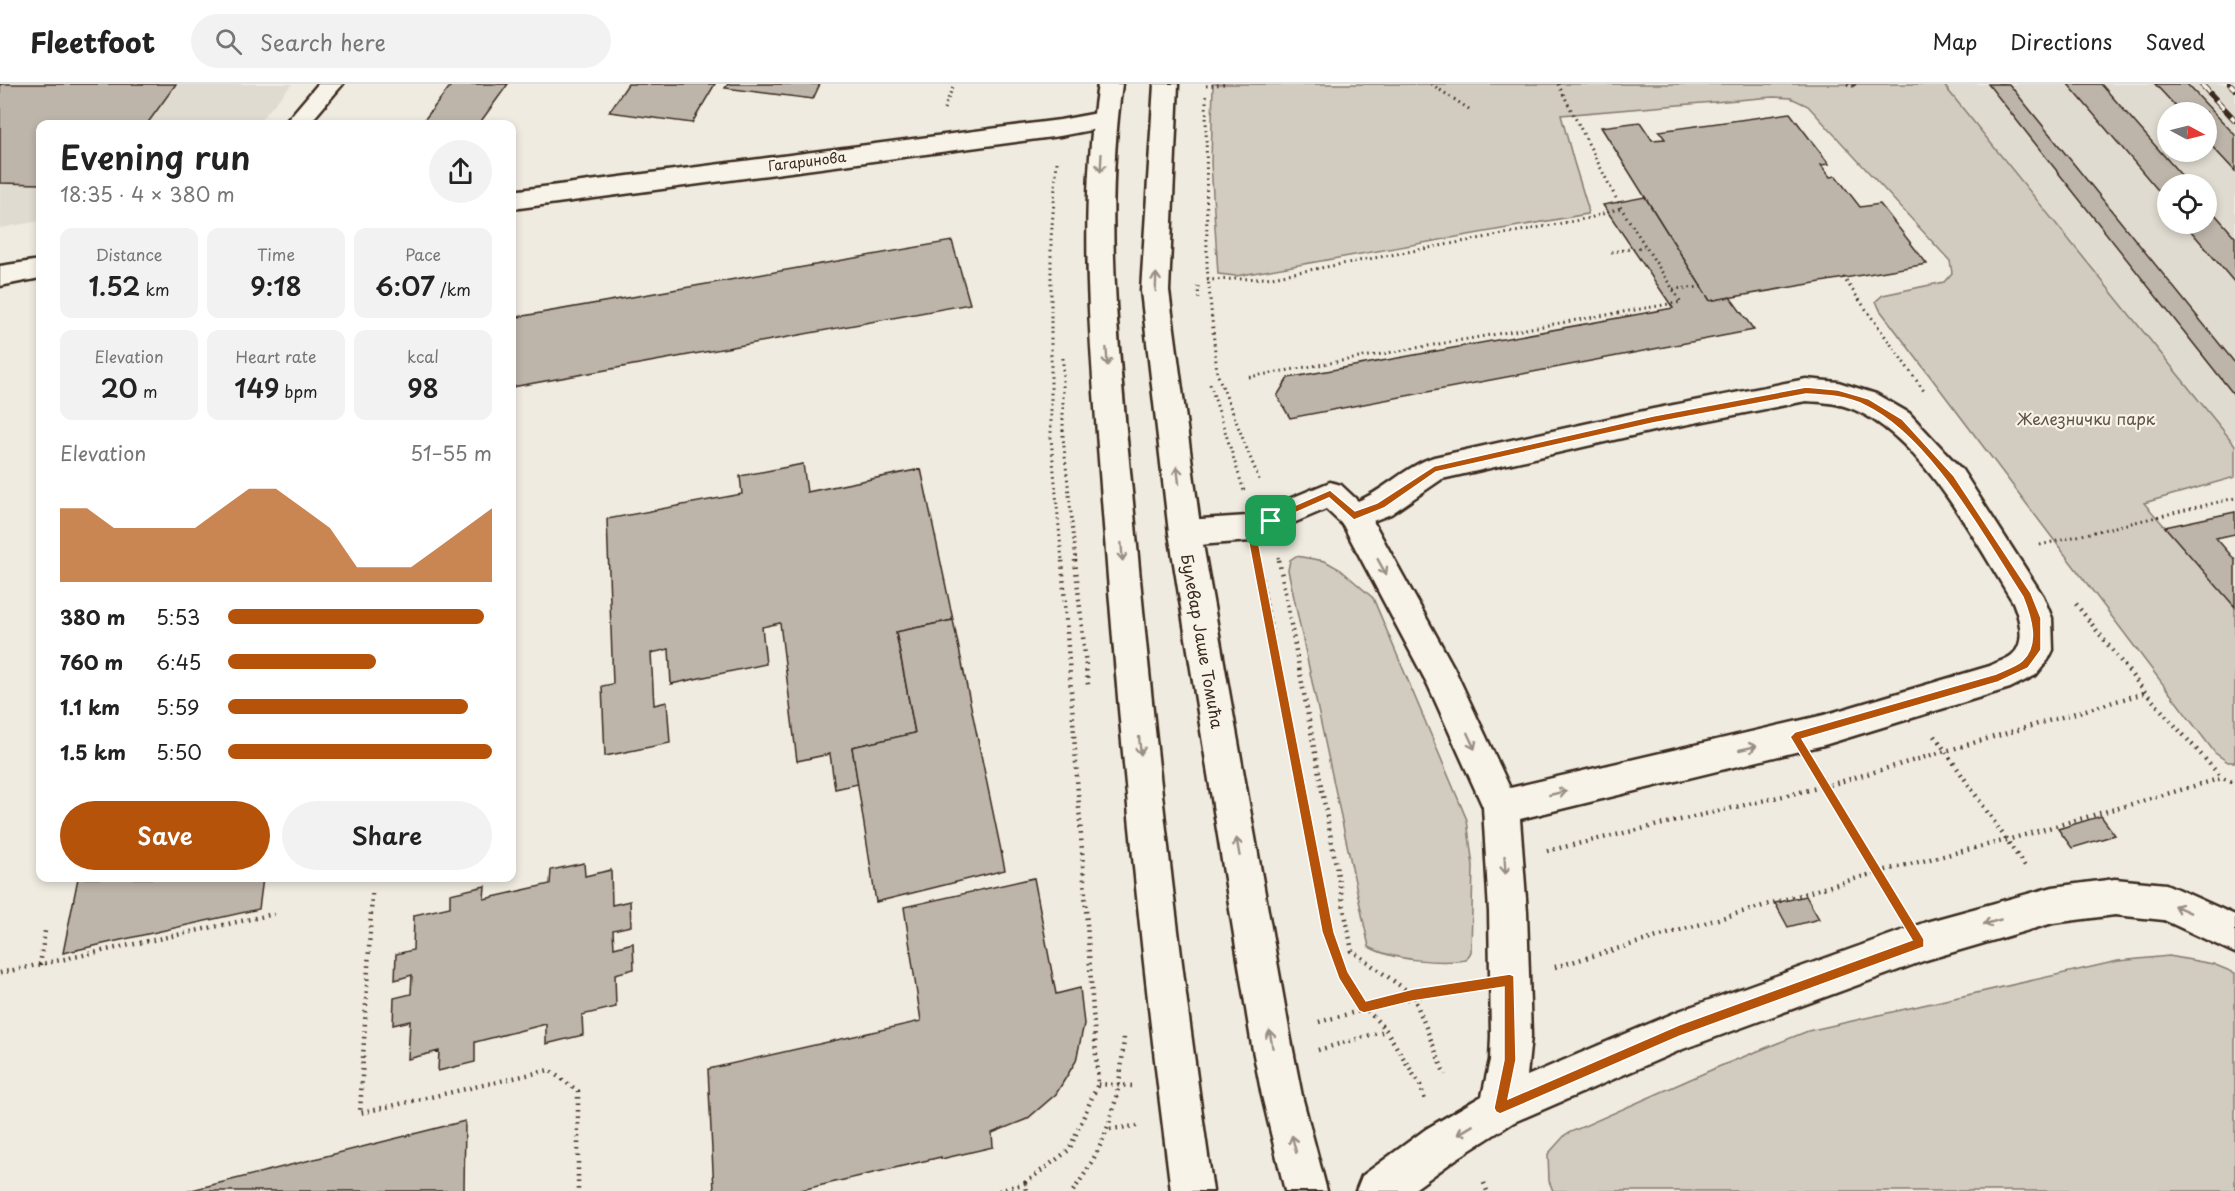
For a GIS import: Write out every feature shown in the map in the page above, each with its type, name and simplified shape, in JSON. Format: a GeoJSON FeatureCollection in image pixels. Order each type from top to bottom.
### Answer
{"type":"FeatureCollection","features":[{"type":"Feature","properties":{"kind":"main road"},"geometry":{"type":"LineString","coordinates":[[300,120],[331,84]]}},
{"type":"Feature","properties":{"kind":"main road"},"geometry":{"type":"LineString","coordinates":[[1110,84],[1103,120],[1098,231],[1129,646],[1172,1039],[1192,1191]]}},
{"type":"Feature","properties":{"kind":"main road","name":"Булевар Јаше Томића"},"geometry":{"type":"LineString","coordinates":[[1166,84],[1155,291],[1185,533],[1271,1040],[1282,1096],[1306,1191]]}},
{"type":"Feature","properties":{"kind":"main road","name":"Гагаринова"},"geometry":{"type":"LineString","coordinates":[[516,199],[1060,128],[1103,120]]}},
{"type":"Feature","properties":{"kind":"main road"},"geometry":{"type":"LineString","coordinates":[[0,276],[36,270]]}},
{"type":"Feature","properties":{"kind":"main road"},"geometry":{"type":"LineString","coordinates":[[1354,516],[1380,505],[1434,469],[1641,422],[1806,390],[1838,393],[1866,402],[1899,421],[1951,478],[2027,596],[2036,618],[2036,650],[2024,665],[1998,678],[1795,737],[1501,807]]}},
{"type":"Feature","properties":{"kind":"main road"},"geometry":{"type":"LineString","coordinates":[[1185,533],[1261,525],[1330,494],[1354,516],[1442,678],[1501,807],[1510,980],[1510,1060],[1500,1108]]}},
{"type":"Feature","properties":{"kind":"main road"},"geometry":{"type":"LineString","coordinates":[[1377,1191],[1441,1144],[1500,1108],[1679,1031],[1920,943],[2053,905],[2115,897],[2166,902],[2235,934]]}},
{"type":"Feature","properties":{"kind":"path"},"geometry":{"type":"LineString","coordinates":[[941,118],[954,84]]}},
{"type":"Feature","properties":{"kind":"path"},"geometry":{"type":"LineString","coordinates":[[1225,84],[1206,85],[1208,280],[1217,373],[1264,493],[1261,525],[1328,932],[1343,975],[1364,1007],[1386,1030],[1420,1085]]}},
{"type":"Feature","properties":{"kind":"path"},"geometry":{"type":"LineString","coordinates":[[1431,84],[1472,111]]}},
{"type":"Feature","properties":{"kind":"path"},"geometry":{"type":"LineString","coordinates":[[1249,377],[1647,311],[1681,302],[1621,208],[1558,84]]}},
{"type":"Feature","properties":{"kind":"path"},"geometry":{"type":"LineString","coordinates":[[1847,84],[1856,87],[1854,84]]}},
{"type":"Feature","properties":{"kind":"path"},"geometry":{"type":"LineString","coordinates":[[999,1191],[1025,1183],[1069,1149],[1098,1084],[1062,560],[1051,438],[1051,239],[1060,128]]}},
{"type":"Feature","properties":{"kind":"path"},"geometry":{"type":"LineString","coordinates":[[1208,280],[1266,278],[1590,218],[1621,208]]}},
{"type":"Feature","properties":{"kind":"path"},"geometry":{"type":"LineString","coordinates":[[1611,252],[1644,247]]}},
{"type":"Feature","properties":{"kind":"path"},"geometry":{"type":"LineString","coordinates":[[1198,284],[1200,307]]}},
{"type":"Feature","properties":{"kind":"path"},"geometry":{"type":"LineString","coordinates":[[1673,290],[1702,287]]}},
{"type":"Feature","properties":{"kind":"path"},"geometry":{"type":"LineString","coordinates":[[1207,375],[1245,496],[1261,525],[1352,951],[1413,995],[1445,1075]]}},
{"type":"Feature","properties":{"kind":"path"},"geometry":{"type":"LineString","coordinates":[[2031,547],[2235,498]]}},
{"type":"Feature","properties":{"kind":"path"},"geometry":{"type":"LineString","coordinates":[[1505,861],[1826,786],[2145,693]]}},
{"type":"Feature","properties":{"kind":"path"},"geometry":{"type":"LineString","coordinates":[[1912,704],[2053,905]]}},
{"type":"Feature","properties":{"kind":"path"},"geometry":{"type":"LineString","coordinates":[[1795,737],[1920,943]]}},
{"type":"Feature","properties":{"kind":"path"},"geometry":{"type":"LineString","coordinates":[[1319,1022],[1364,1007],[1413,995],[1510,980],[1878,872],[2007,840],[2222,778],[2235,783]]}},
{"type":"Feature","properties":{"kind":"path"},"geometry":{"type":"LineString","coordinates":[[372,894],[360,1113],[549,1070],[578,1091],[578,1191]]}},
{"type":"Feature","properties":{"kind":"path"},"geometry":{"type":"LineString","coordinates":[[0,973],[274,914]]}},
{"type":"Feature","properties":{"kind":"path"},"geometry":{"type":"LineString","coordinates":[[40,965],[45,931]]}},
{"type":"Feature","properties":{"kind":"path"},"geometry":{"type":"LineString","coordinates":[[1330,1045],[1386,1030]]}},
{"type":"Feature","properties":{"kind":"path"},"geometry":{"type":"LineString","coordinates":[[1098,1084],[1138,1087]]}},
{"type":"Feature","properties":{"kind":"path"},"geometry":{"type":"LineString","coordinates":[[1110,1129],[1139,1126]]}},
{"type":"Feature","properties":{"kind":"path"},"geometry":{"type":"LineString","coordinates":[[1073,1191],[1093,1165]]}},
{"type":"Feature","properties":{"kind":"path"},"geometry":{"type":"LineString","coordinates":[[1025,1183],[1026,1191]]}},
{"type":"Feature","properties":{"kind":"path"},"geometry":{"type":"LineString","coordinates":[[1484,1183],[1487,1191]]}},
{"type":"Feature","properties":{"kind":"shaded area"},"geometry":{"type":"Polygon","coordinates":[[[0,84],[292,84],[260,120],[36,120],[36,222],[0,228],[0,84]]]}},
{"type":"Feature","properties":{"kind":"shaded area"},"geometry":{"type":"Polygon","coordinates":[[[1943,84],[2235,84],[2235,445],[1943,84]]]}},
{"type":"Feature","properties":{"kind":"green space","name":"Железнички парк"},"geometry":{"type":"Polygon","coordinates":[[[1213,84],[1943,84],[2235,445],[2235,477],[2144,503],[2235,606],[2235,762],[2228,762],[2215,753],[1880,310],[1876,301],[1883,295],[1944,282],[1952,273],[1950,261],[1808,106],[1791,98],[1773,97],[1561,115],[1588,208],[1587,214],[1236,276],[1218,274],[1211,163],[1213,84]]]}},
{"type":"Feature","properties":{"kind":"green space"},"geometry":{"type":"Polygon","coordinates":[[[1296,556],[1325,561],[1341,570],[1373,598],[1467,820],[1473,866],[1471,952],[1466,960],[1416,960],[1390,955],[1369,947],[1288,570],[1290,560],[1296,556]]]}},
{"type":"Feature","properties":{"kind":"green space"},"geometry":{"type":"Polygon","coordinates":[[[2169,956],[2213,964],[2235,973],[2235,1191],[1553,1191],[1549,1181],[1548,1154],[1566,1134],[1718,1067],[1808,1031],[2118,961],[2169,956]]]}},
{"type":"Feature","properties":{"kind":"building"},"geometry":{"type":"Polygon","coordinates":[[[0,84],[176,84],[150,120],[36,120],[36,184],[0,183],[0,84]]]}},
{"type":"Feature","properties":{"kind":"building"},"geometry":{"type":"Polygon","coordinates":[[[452,84],[508,84],[482,120],[424,120],[452,84]]]}},
{"type":"Feature","properties":{"kind":"building"},"geometry":{"type":"Polygon","coordinates":[[[628,84],[715,84],[692,123],[609,112],[628,84]]]}},
{"type":"Feature","properties":{"kind":"building"},"geometry":{"type":"Polygon","coordinates":[[[728,84],[820,84],[813,99],[725,88],[728,84]]]}},
{"type":"Feature","properties":{"kind":"building"},"geometry":{"type":"Polygon","coordinates":[[[1988,84],[2009,84],[2235,363],[2235,396],[1988,84]]]}},
{"type":"Feature","properties":{"kind":"building"},"geometry":{"type":"Polygon","coordinates":[[[2068,84],[2101,84],[2157,148],[2157,162],[2170,162],[2180,174],[2157,174],[2157,189],[2068,84]]]}},
{"type":"Feature","properties":{"kind":"building"},"geometry":{"type":"Polygon","coordinates":[[[2155,84],[2187,84],[2204,102],[2172,102],[2155,84]]]}},
{"type":"Feature","properties":{"kind":"building"},"geometry":{"type":"Polygon","coordinates":[[[1790,113],[1829,164],[1821,165],[1830,177],[1836,176],[1860,207],[1880,204],[1927,264],[1710,301],[1601,127],[1640,122],[1652,140],[1665,139],[1659,131],[1790,113]]]}},
{"type":"Feature","properties":{"kind":"building"},"geometry":{"type":"Polygon","coordinates":[[[2217,116],[2235,135],[2235,171],[2217,152],[2217,116]]]}},
{"type":"Feature","properties":{"kind":"building"},"geometry":{"type":"Polygon","coordinates":[[[1645,197],[1710,301],[1730,297],[1754,330],[1290,418],[1277,396],[1288,378],[1673,308],[1603,205],[1645,197]]]}},
{"type":"Feature","properties":{"kind":"building"},"geometry":{"type":"Polygon","coordinates":[[[2217,217],[2235,237],[2235,283],[2193,234],[2217,234],[2217,217]]]}},
{"type":"Feature","properties":{"kind":"building"},"geometry":{"type":"Polygon","coordinates":[[[952,241],[970,304],[516,386],[516,317],[952,241]]]}},
{"type":"Feature","properties":{"kind":"building"},"geometry":{"type":"Polygon","coordinates":[[[803,464],[807,492],[921,469],[953,620],[896,632],[915,733],[852,747],[858,784],[835,789],[830,754],[797,761],[780,623],[762,627],[766,664],[671,684],[669,649],[651,653],[654,705],[667,702],[670,743],[605,756],[602,686],[613,684],[607,519],[742,494],[740,476],[803,464]]]}},
{"type":"Feature","properties":{"kind":"building"},"geometry":{"type":"Polygon","coordinates":[[[2235,512],[2235,534],[2216,538],[2235,560],[2235,607],[2165,527],[2235,512]]]}},
{"type":"Feature","properties":{"kind":"building"},"geometry":{"type":"Polygon","coordinates":[[[953,620],[1005,870],[876,902],[852,747],[915,733],[896,632],[953,620]]]}},
{"type":"Feature","properties":{"kind":"building"},"geometry":{"type":"Polygon","coordinates":[[[2101,816],[2115,835],[2072,848],[2058,829],[2101,816]]]}},
{"type":"Feature","properties":{"kind":"building"},"geometry":{"type":"Polygon","coordinates":[[[584,863],[585,876],[611,870],[612,905],[630,901],[631,926],[613,930],[614,948],[633,943],[634,969],[615,974],[616,1007],[582,1015],[583,1035],[546,1044],[546,1024],[475,1042],[475,1062],[438,1071],[439,1051],[408,1059],[410,1021],[393,1025],[394,998],[411,994],[412,975],[395,980],[396,954],[413,950],[414,915],[450,907],[450,894],[485,886],[484,899],[550,884],[551,870],[584,863]]]}},
{"type":"Feature","properties":{"kind":"building"},"geometry":{"type":"Polygon","coordinates":[[[1034,878],[1056,994],[1080,988],[1084,1024],[1076,1061],[1056,1094],[1027,1119],[992,1133],[993,1147],[797,1191],[714,1191],[708,1069],[921,1021],[904,907],[1034,878]]]}},
{"type":"Feature","properties":{"kind":"building"},"geometry":{"type":"Polygon","coordinates":[[[77,882],[262,882],[259,909],[63,953],[77,882]]]}},
{"type":"Feature","properties":{"kind":"building"},"geometry":{"type":"Polygon","coordinates":[[[1806,896],[1819,919],[1788,927],[1775,903],[1806,896]]]}},
{"type":"Feature","properties":{"kind":"building"},"geometry":{"type":"Polygon","coordinates":[[[465,1121],[464,1191],[188,1191],[465,1121]]]}},
{"type":"Feature","properties":{"kind":"railway"},"geometry":{"type":"LineString","coordinates":[[2201,84],[2235,120]]}},
{"type":"Feature","properties":{"kind":"railway"},"geometry":{"type":"LineString","coordinates":[[2230,84],[2235,89]]}},
{"type":"Feature","properties":{"kind":"route"},"geometry":{"type":"LineString","coordinates":[[1806,390],[1838,393],[1866,402],[1899,421],[1951,478],[2027,596],[2036,618],[2036,650],[2024,665],[1998,678],[1795,737],[1920,943],[1679,1031],[1500,1108],[1510,1060],[1510,980],[1413,995],[1364,1007],[1343,975],[1328,932],[1251,528],[1271,521],[1330,494],[1354,516],[1380,505],[1434,469],[1653,420],[1806,390]]}}]}
